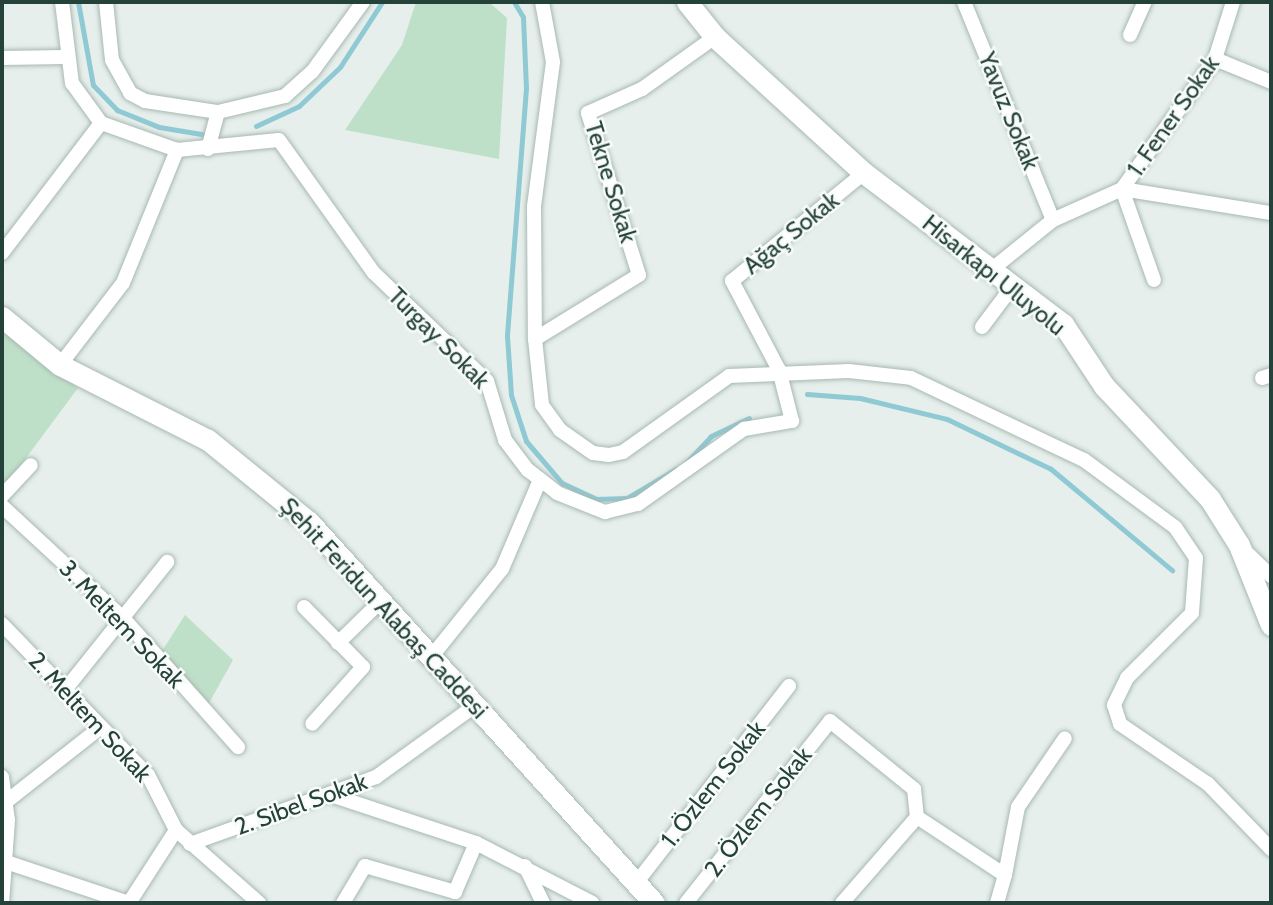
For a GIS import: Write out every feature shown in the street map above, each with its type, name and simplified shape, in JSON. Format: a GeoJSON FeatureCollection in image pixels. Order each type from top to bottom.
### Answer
{"type":"FeatureCollection","features":[{"type":"Feature","properties":{"kind":"street"},"geometry":{"type":"LineString","coordinates":[[62,2],[65,57],[82,102],[101,123],[177,150],[208,149],[218,112]]}},
{"type":"Feature","properties":{"kind":"street"},"geometry":{"type":"LineString","coordinates":[[106,2],[112,60],[130,93],[145,101],[218,112],[285,96],[312,72],[363,2]]}},
{"type":"Feature","properties":{"kind":"street"},"geometry":{"type":"LineString","coordinates":[[542,2],[553,62],[534,208],[535,339],[541,405],[572,441],[609,455],[623,452],[729,376],[779,370],[911,378],[1084,460],[1175,527],[1196,558],[1192,613],[1127,678],[1114,705],[1120,723],[1208,784],[1271,849]]}},
{"type":"Feature","properties":{"kind":"street","name":"Hisarkapı Uluyolu"},"geometry":{"type":"LineString","coordinates":[[687,2],[715,37],[864,173],[1063,324],[1104,386],[1210,499],[1239,545],[1271,625]]}},
{"type":"Feature","properties":{"kind":"street","name":"Yavuz Sokak"},"geometry":{"type":"LineString","coordinates":[[964,2],[1053,220]]}},
{"type":"Feature","properties":{"kind":"street"},"geometry":{"type":"LineString","coordinates":[[1130,35],[1146,2]]}},
{"type":"Feature","properties":{"kind":"street","name":"1. Fener Sokak"},"geometry":{"type":"LineString","coordinates":[[1122,189],[1215,59],[1233,2]]}},
{"type":"Feature","properties":{"kind":"street","name":"Tekne Sokak"},"geometry":{"type":"LineString","coordinates":[[535,339],[639,275],[588,113],[642,89],[715,37]]}},
{"type":"Feature","properties":{"kind":"street"},"geometry":{"type":"LineString","coordinates":[[2,58],[65,57]]}},
{"type":"Feature","properties":{"kind":"street"},"geometry":{"type":"LineString","coordinates":[[1215,59],[1271,82]]}},
{"type":"Feature","properties":{"kind":"street"},"geometry":{"type":"LineString","coordinates":[[2,253],[101,123]]}},
{"type":"Feature","properties":{"kind":"street","name":"Turgay Sokak"},"geometry":{"type":"LineString","coordinates":[[208,149],[279,140],[374,273],[487,381],[505,440],[540,480],[605,512],[638,504],[744,429],[792,421],[779,370]]}},
{"type":"Feature","properties":{"kind":"street"},"geometry":{"type":"LineString","coordinates":[[60,365],[123,283],[177,150]]}},
{"type":"Feature","properties":{"kind":"street","name":"Ağaç Sokak"},"geometry":{"type":"LineString","coordinates":[[779,370],[732,281],[864,173]]}},
{"type":"Feature","properties":{"kind":"street"},"geometry":{"type":"LineString","coordinates":[[1122,189],[1154,280]]}},
{"type":"Feature","properties":{"kind":"street"},"geometry":{"type":"LineString","coordinates":[[991,270],[1053,220],[1122,189],[1271,211]]}},
{"type":"Feature","properties":{"kind":"street"},"geometry":{"type":"LineString","coordinates":[[982,327],[1012,287]]}},
{"type":"Feature","properties":{"kind":"street","name":"Şehit Feridun Alabaş Caddesi"},"geometry":{"type":"LineString","coordinates":[[2,317],[60,365],[243,464],[309,522],[654,903]]}},
{"type":"Feature","properties":{"kind":"street"},"geometry":{"type":"LineString","coordinates":[[2,495],[31,465]]}},
{"type":"Feature","properties":{"kind":"street"},"geometry":{"type":"LineString","coordinates":[[432,656],[502,569],[540,480]]}},
{"type":"Feature","properties":{"kind":"street","name":"3. Meltem Sokak"},"geometry":{"type":"LineString","coordinates":[[2,506],[123,618],[238,747]]}},
{"type":"Feature","properties":{"kind":"street"},"geometry":{"type":"LineString","coordinates":[[1239,545],[1271,576]]}},
{"type":"Feature","properties":{"kind":"street"},"geometry":{"type":"LineString","coordinates":[[65,690],[167,562]]}},
{"type":"Feature","properties":{"kind":"street"},"geometry":{"type":"LineString","coordinates":[[338,643],[381,601]]}},
{"type":"Feature","properties":{"kind":"street"},"geometry":{"type":"LineString","coordinates":[[304,607],[363,667],[312,724]]}},
{"type":"Feature","properties":{"kind":"street","name":"2. Meltem Sokak"},"geometry":{"type":"LineString","coordinates":[[2,624],[148,775],[176,830],[259,903]]}},
{"type":"Feature","properties":{"kind":"street","name":"1. Özlem Sokak"},"geometry":{"type":"LineString","coordinates":[[637,882],[789,685]]}},
{"type":"Feature","properties":{"kind":"street","name":"2. Sibel Sokak"},"geometry":{"type":"LineString","coordinates":[[190,844],[334,796],[376,777],[476,705]]}},
{"type":"Feature","properties":{"kind":"street","name":"2. Özlem Sokak"},"geometry":{"type":"LineString","coordinates":[[686,903],[830,721],[914,789],[917,817]]}},
{"type":"Feature","properties":{"kind":"street"},"geometry":{"type":"LineString","coordinates":[[4,804],[101,727]]}},
{"type":"Feature","properties":{"kind":"street"},"geometry":{"type":"LineString","coordinates":[[997,903],[1018,807],[1065,738]]}},
{"type":"Feature","properties":{"kind":"street"},"geometry":{"type":"LineString","coordinates":[[2,777],[6,862],[2,903]]}},
{"type":"Feature","properties":{"kind":"street"},"geometry":{"type":"LineString","coordinates":[[334,796],[475,843],[525,866],[592,903]]}},
{"type":"Feature","properties":{"kind":"street"},"geometry":{"type":"LineString","coordinates":[[842,903],[917,817],[1005,875]]}},
{"type":"Feature","properties":{"kind":"street"},"geometry":{"type":"LineString","coordinates":[[6,862],[129,903],[176,830]]}},
{"type":"Feature","properties":{"kind":"street"},"geometry":{"type":"LineString","coordinates":[[343,903],[365,866],[458,897],[475,843]]}},
{"type":"Feature","properties":{"kind":"street"},"geometry":{"type":"LineString","coordinates":[[525,866],[543,903]]}},
{"type":"Feature","properties":{"kind":"green space"},"geometry":{"type":"Polygon","coordinates":[[[416,2],[489,2],[507,18],[499,159],[345,130],[402,45],[416,2]]]}},
{"type":"Feature","properties":{"kind":"green space"},"geometry":{"type":"Polygon","coordinates":[[[2,331],[78,388],[3,489],[2,488],[2,331]]]}},
{"type":"Feature","properties":{"kind":"green space"},"geometry":{"type":"Polygon","coordinates":[[[185,615],[233,660],[209,703],[162,651],[185,615]]]}},
{"type":"Feature","properties":{"kind":"waterway"},"geometry":{"type":"LineString","coordinates":[[78,2],[93,85],[117,110],[159,127],[207,135]]}},
{"type":"Feature","properties":{"kind":"waterway"},"geometry":{"type":"LineString","coordinates":[[256,126],[299,106],[340,67],[382,2]]}},
{"type":"Feature","properties":{"kind":"waterway"},"geometry":{"type":"LineString","coordinates":[[514,2],[523,17],[526,88],[507,336],[511,395],[526,441],[562,483],[596,499],[627,498],[676,469]]}},
{"type":"Feature","properties":{"kind":"waterway"},"geometry":{"type":"LineString","coordinates":[[807,394],[860,398],[947,419],[1051,469],[1172,570]]}},
{"type":"Feature","properties":{"kind":"waterway"},"geometry":{"type":"LineString","coordinates":[[685,464],[711,436],[749,418]]}}]}
